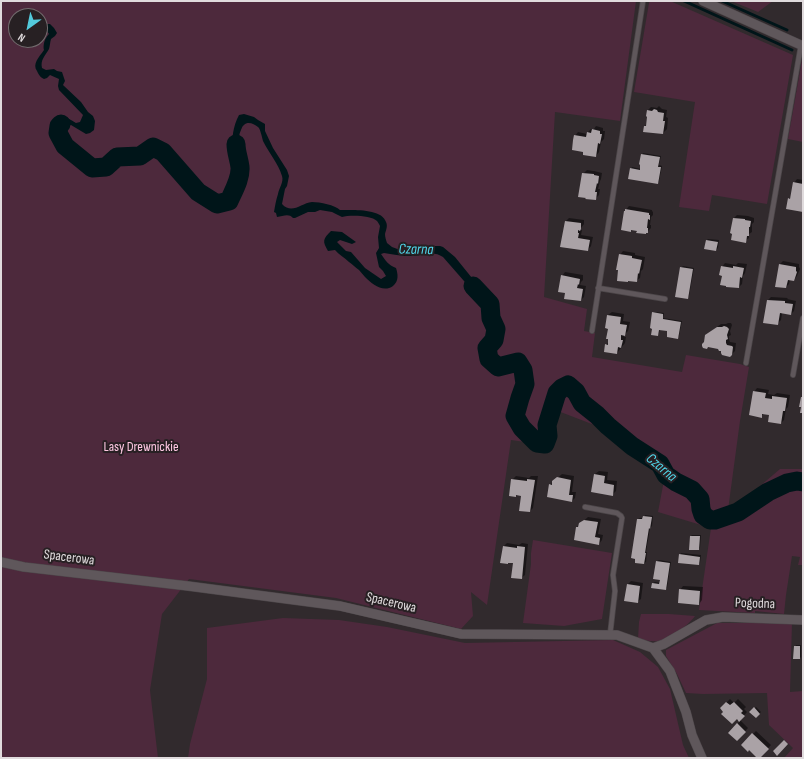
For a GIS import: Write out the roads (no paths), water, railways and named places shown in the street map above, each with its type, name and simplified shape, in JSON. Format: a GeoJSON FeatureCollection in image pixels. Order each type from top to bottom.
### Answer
{"type":"FeatureCollection","features":[{"type":"Feature","properties":{"kind":"street"},"geometry":{"type":"LineString","coordinates":[[704,1],[802,45]]}},
{"type":"Feature","properties":{"kind":"street","name":"Spacerowa"},"geometry":{"type":"LineString","coordinates":[[1,562],[24,567],[188,586],[340,606],[461,634],[617,635],[653,648]]}},
{"type":"Feature","properties":{"kind":"street","name":"Pogodna"},"geometry":{"type":"LineString","coordinates":[[653,648],[664,644],[706,620],[723,617],[803,620]]}},
{"type":"Feature","properties":{"kind":"street"},"geometry":{"type":"LineString","coordinates":[[653,648],[670,671],[686,712],[692,735],[702,758]]}},
{"type":"Feature","properties":{"kind":"lane"},"geometry":{"type":"LineString","coordinates":[[592,331],[643,1]]}},
{"type":"Feature","properties":{"kind":"lane"},"geometry":{"type":"LineString","coordinates":[[746,363],[802,45]]}},
{"type":"Feature","properties":{"kind":"lane"},"geometry":{"type":"LineString","coordinates":[[598,288],[665,299]]}},
{"type":"Feature","properties":{"kind":"lane"},"geometry":{"type":"LineString","coordinates":[[793,375],[803,318]]}},
{"type":"Feature","properties":{"kind":"lane"},"geometry":{"type":"LineString","coordinates":[[585,507],[617,513],[622,518],[613,575],[615,591],[610,635]]}},
{"type":"Feature","properties":{"kind":"water"},"geometry":{"type":"Polygon","coordinates":[[[48,24],[50,24],[57,33],[51,39],[49,49],[42,60],[42,68],[46,70],[54,69],[62,72],[65,81],[63,85],[81,102],[93,116],[95,121],[94,130],[86,134],[71,125],[64,128],[63,130],[66,135],[66,140],[70,144],[60,148],[52,124],[60,116],[63,116],[76,123],[80,122],[83,115],[59,90],[59,79],[50,75],[44,79],[40,76],[35,66],[44,48],[48,48],[48,24]]]}},
{"type":"Feature","properties":{"kind":"water"},"geometry":{"type":"Polygon","coordinates":[[[244,114],[254,117],[265,124],[265,131],[273,148],[287,170],[289,176],[282,204],[289,208],[297,208],[308,203],[315,202],[331,205],[340,210],[358,210],[379,214],[383,217],[387,224],[385,237],[387,243],[400,250],[429,246],[443,247],[455,257],[481,287],[492,305],[487,307],[480,297],[443,257],[439,255],[431,253],[413,256],[381,254],[389,264],[396,268],[398,277],[393,286],[385,289],[378,287],[371,282],[335,250],[328,251],[324,242],[326,236],[331,231],[342,232],[356,242],[352,244],[340,240],[337,242],[346,251],[351,252],[365,268],[381,279],[386,276],[379,267],[376,253],[379,248],[378,237],[380,226],[374,219],[360,216],[342,217],[332,212],[320,210],[308,212],[295,218],[288,215],[277,217],[276,213],[274,212],[282,183],[282,176],[263,141],[259,128],[253,124],[249,123],[242,126],[239,139],[239,154],[244,159],[242,170],[237,168],[233,153],[233,133],[239,115],[244,114]]]}},
{"type":"Feature","properties":{"kind":"waterway"},"geometry":{"type":"LineString","coordinates":[[684,1],[792,50]]}},
{"type":"Feature","properties":{"kind":"waterway"},"geometry":{"type":"LineString","coordinates":[[722,1],[787,30]]}},
{"type":"Feature","properties":{"kind":"waterway","name":"Czarna"},"geometry":{"type":"LineString","coordinates":[[61,124],[59,126],[58,133],[65,146],[92,168],[106,167],[117,157],[140,156],[153,147],[163,152],[198,192],[217,204],[229,201],[238,180],[240,167],[236,144]]}},
{"type":"Feature","properties":{"kind":"waterway","name":"Czarna"},"geometry":{"type":"LineString","coordinates":[[473,286],[490,304],[491,318],[496,329],[494,340],[487,348],[489,359],[498,367],[518,362],[523,370],[525,384],[515,416],[522,428],[537,443],[545,444],[548,436],[547,425],[557,393],[568,385],[576,392],[582,403],[608,426],[632,446],[660,464],[666,475],[692,490],[700,499],[703,515],[710,520],[715,520],[738,512],[768,492],[787,483],[797,481],[803,482]]}},
{"type":"Feature","properties":{"kind":"park label","name":"Lasy Drewnickie"},"geometry":{"type":"Point","coordinates":[141,447]}}]}
